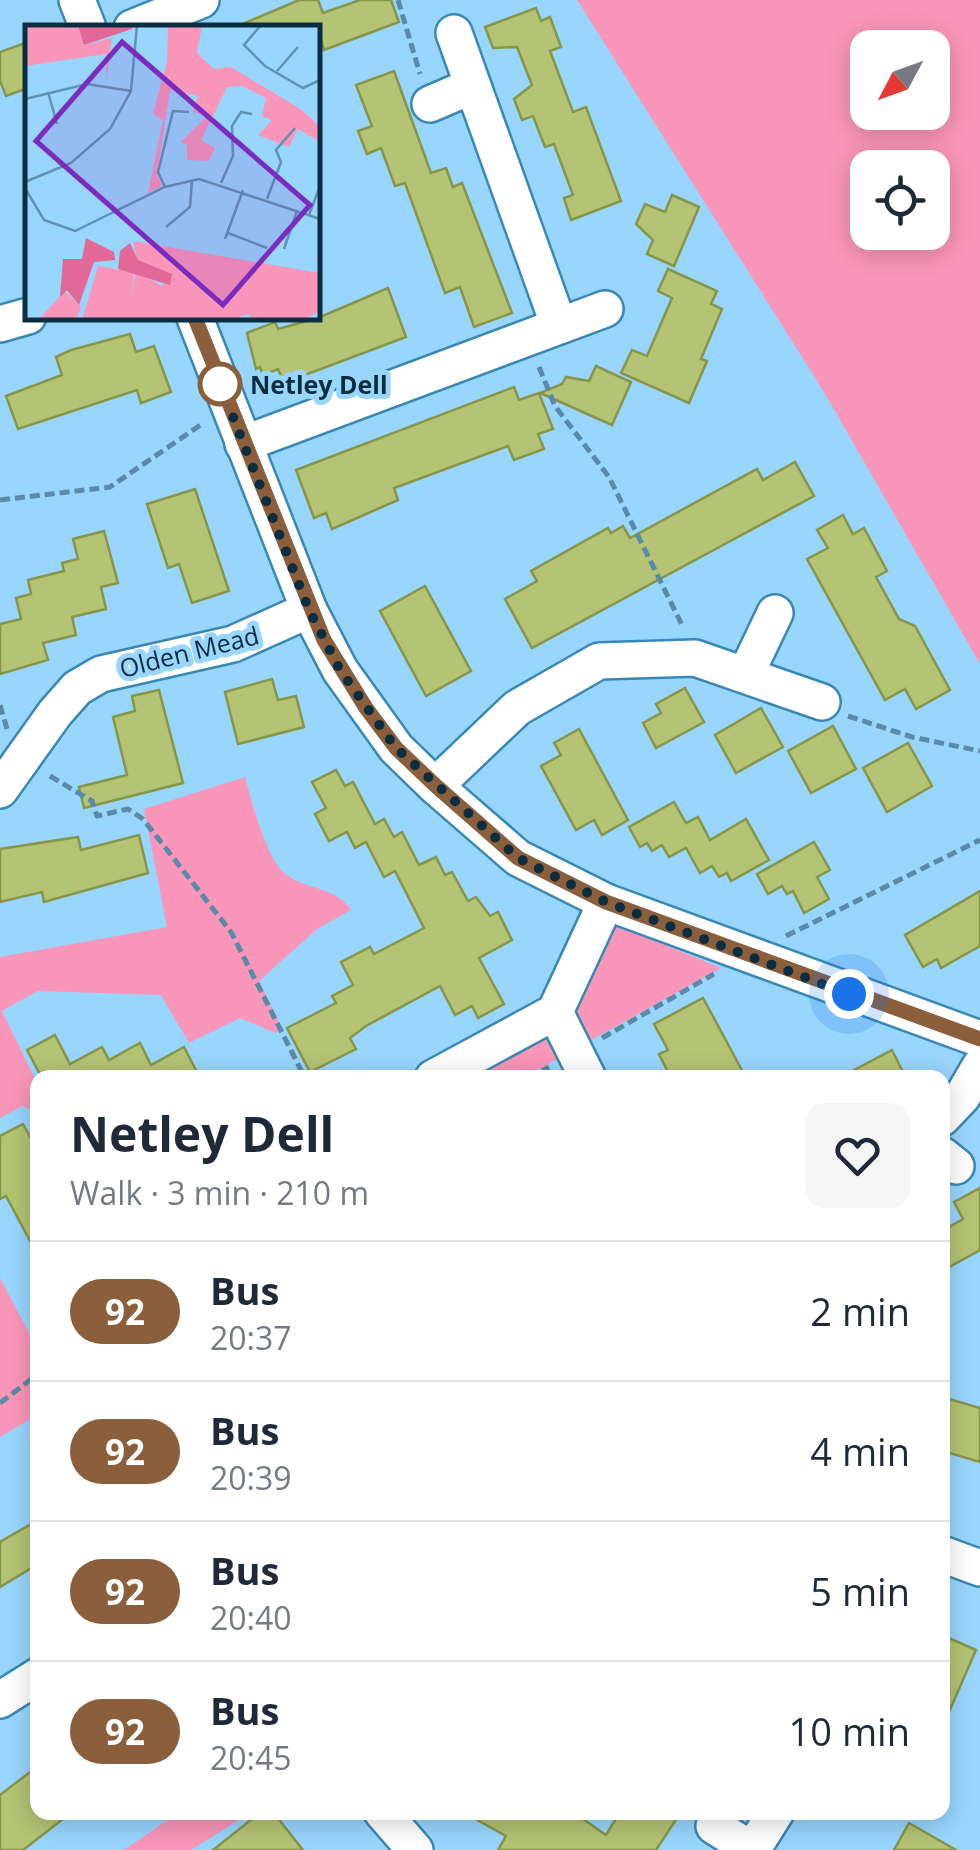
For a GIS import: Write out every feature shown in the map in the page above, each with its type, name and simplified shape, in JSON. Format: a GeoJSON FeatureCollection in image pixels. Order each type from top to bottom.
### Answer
{"type":"FeatureCollection","features":[{"type":"Feature","properties":{"kind":"street"},"geometry":{"type":"LineString","coordinates":[[77,0],[87,25]]}},
{"type":"Feature","properties":{"kind":"street"},"geometry":{"type":"LineString","coordinates":[[139,25],[201,0]]}},
{"type":"Feature","properties":{"kind":"street"},"geometry":{"type":"LineString","coordinates":[[454,33],[543,332]]}},
{"type":"Feature","properties":{"kind":"street"},"geometry":{"type":"LineString","coordinates":[[430,104],[472,86]]}},
{"type":"Feature","properties":{"kind":"street"},"geometry":{"type":"LineString","coordinates":[[243,444],[605,309]]}},
{"type":"Feature","properties":{"kind":"street"},"geometry":{"type":"LineString","coordinates":[[0,324],[25,317]]}},
{"type":"Feature","properties":{"kind":"street"},"geometry":{"type":"LineString","coordinates":[[196,320],[309,610],[366,708],[396,748],[436,786],[518,858],[606,902],[980,1039]]}},
{"type":"Feature","properties":{"kind":"street","name":"Olden Mead"},"geometry":{"type":"LineString","coordinates":[[0,790],[25,761],[55,712],[77,688],[101,674],[233,644],[309,610]]}},
{"type":"Feature","properties":{"kind":"street"},"geometry":{"type":"LineString","coordinates":[[746,674],[775,613]]}},
{"type":"Feature","properties":{"kind":"street"},"geometry":{"type":"LineString","coordinates":[[436,786],[516,708],[599,661],[695,658],[822,702]]}},
{"type":"Feature","properties":{"kind":"street"},"geometry":{"type":"LineString","coordinates":[[448,1070],[555,1012],[606,902]]}},
{"type":"Feature","properties":{"kind":"street"},"geometry":{"type":"LineString","coordinates":[[555,1012],[581,1066]]}},
{"type":"Feature","properties":{"kind":"street"},"geometry":{"type":"LineString","coordinates":[[950,1110],[980,1066]]}},
{"type":"Feature","properties":{"kind":"street"},"geometry":{"type":"LineString","coordinates":[[950,1557],[980,1568]]}},
{"type":"Feature","properties":{"kind":"street"},"geometry":{"type":"LineString","coordinates":[[0,1700],[30,1681]]}},
{"type":"Feature","properties":{"kind":"street"},"geometry":{"type":"LineString","coordinates":[[389,1820],[415,1850]]}},
{"type":"Feature","properties":{"kind":"street"},"geometry":{"type":"LineString","coordinates":[[714,1826],[752,1850],[771,1820]]}},
{"type":"Feature","properties":{"kind":"path"},"geometry":{"type":"LineString","coordinates":[[398,0],[430,104]]}},
{"type":"Feature","properties":{"kind":"path"},"geometry":{"type":"LineString","coordinates":[[543,332],[555,406],[609,476],[695,658]]}},
{"type":"Feature","properties":{"kind":"path"},"geometry":{"type":"LineString","coordinates":[[0,500],[110,487],[197,426],[231,411]]}},
{"type":"Feature","properties":{"kind":"path"},"geometry":{"type":"LineString","coordinates":[[822,702],[850,718],[980,752]]}},
{"type":"Feature","properties":{"kind":"path"},"geometry":{"type":"LineString","coordinates":[[25,761],[92,801],[97,816],[128,809],[143,819],[232,932],[301,1070]]}},
{"type":"Feature","properties":{"kind":"path"},"geometry":{"type":"LineString","coordinates":[[581,1066],[746,956],[980,840]]}},
{"type":"Feature","properties":{"kind":"path"},"geometry":{"type":"LineString","coordinates":[[0,1404],[30,1380]]}},
{"type":"Feature","properties":{"kind":"shaded area"},"geometry":{"type":"Polygon","coordinates":[[[577,0],[980,0],[980,664],[824,392],[577,0]]]}},
{"type":"Feature","properties":{"kind":"shaded area"},"geometry":{"type":"Polygon","coordinates":[[[245,777],[260,827],[283,872],[337,896],[351,910],[317,929],[259,981],[283,1030],[276,1033],[240,1018],[189,1043],[161,995],[38,991],[2,1011],[31,1070],[30,1109],[22,1106],[0,1118],[0,957],[167,927],[144,809],[245,777]]]}},
{"type":"Feature","properties":{"kind":"shaded area"},"geometry":{"type":"Polygon","coordinates":[[[612,923],[721,968],[538,1070],[459,1070],[570,1009],[612,923]]]}},
{"type":"Feature","properties":{"kind":"shaded area"},"geometry":{"type":"Polygon","coordinates":[[[0,1278],[30,1335],[30,1419],[0,1437],[0,1278]]]}},
{"type":"Feature","properties":{"kind":"shaded area"},"geometry":{"type":"Polygon","coordinates":[[[167,1820],[239,1820],[191,1850],[124,1850],[167,1820]]]}},
{"type":"Feature","properties":{"kind":"building"},"geometry":{"type":"Polygon","coordinates":[[[299,0],[318,0],[323,13],[360,0],[391,0],[399,22],[324,50],[320,25],[240,25],[299,0]]]}},
{"type":"Feature","properties":{"kind":"building"},"geometry":{"type":"Polygon","coordinates":[[[536,8],[541,21],[550,17],[561,47],[550,51],[573,112],[586,107],[621,201],[571,220],[564,198],[573,195],[554,144],[545,147],[533,116],[522,120],[514,99],[532,85],[517,47],[493,48],[485,27],[536,8]]]}},
{"type":"Feature","properties":{"kind":"building"},"geometry":{"type":"Polygon","coordinates":[[[25,43],[25,89],[6,96],[0,81],[0,52],[25,43]]]}},
{"type":"Feature","properties":{"kind":"building"},"geometry":{"type":"Polygon","coordinates":[[[394,71],[431,173],[446,168],[453,187],[462,183],[512,313],[474,327],[460,287],[445,293],[405,183],[395,186],[381,148],[367,154],[358,131],[372,126],[356,85],[394,71]]]}},
{"type":"Feature","properties":{"kind":"building"},"geometry":{"type":"Polygon","coordinates":[[[672,195],[699,207],[674,266],[647,254],[653,240],[636,224],[645,204],[665,212],[672,195]]]}},
{"type":"Feature","properties":{"kind":"building"},"geometry":{"type":"Polygon","coordinates":[[[668,269],[717,291],[711,304],[722,309],[701,359],[707,361],[689,403],[621,373],[632,350],[647,356],[672,298],[658,291],[668,269]]]}},
{"type":"Feature","properties":{"kind":"building"},"geometry":{"type":"Polygon","coordinates":[[[388,288],[406,337],[284,383],[278,369],[263,375],[260,367],[256,369],[247,333],[275,322],[278,329],[320,317],[388,288]]]}},
{"type":"Feature","properties":{"kind":"building"},"geometry":{"type":"Polygon","coordinates":[[[130,334],[136,352],[154,346],[171,392],[141,403],[137,390],[18,429],[6,396],[62,375],[56,357],[130,334]]]}},
{"type":"Feature","properties":{"kind":"building"},"geometry":{"type":"Polygon","coordinates":[[[596,366],[631,382],[612,425],[540,393],[562,384],[566,377],[589,381],[596,366]]]}},
{"type":"Feature","properties":{"kind":"building"},"geometry":{"type":"Polygon","coordinates":[[[514,387],[519,400],[539,393],[553,429],[538,434],[544,449],[514,460],[508,446],[394,488],[398,500],[332,529],[326,513],[314,518],[296,470],[514,387]]]}},
{"type":"Feature","properties":{"kind":"building"},"geometry":{"type":"Polygon","coordinates":[[[795,462],[814,496],[532,648],[505,599],[537,581],[531,571],[608,528],[611,533],[623,526],[630,538],[757,469],[763,480],[795,462]]]}},
{"type":"Feature","properties":{"kind":"building"},"geometry":{"type":"Polygon","coordinates":[[[195,489],[229,591],[192,603],[179,564],[168,568],[147,504],[195,489]]]}},
{"type":"Feature","properties":{"kind":"building"},"geometry":{"type":"Polygon","coordinates":[[[843,515],[853,534],[864,528],[887,571],[876,577],[899,619],[915,626],[950,690],[916,709],[905,689],[885,700],[807,559],[828,548],[817,530],[843,515]]]}},
{"type":"Feature","properties":{"kind":"building"},"geometry":{"type":"Polygon","coordinates":[[[104,531],[118,583],[101,587],[106,609],[72,617],[76,635],[43,643],[48,660],[0,674],[0,624],[21,619],[16,598],[31,594],[28,580],[64,571],[62,563],[78,559],[73,539],[104,531]]]}},
{"type":"Feature","properties":{"kind":"building"},"geometry":{"type":"Polygon","coordinates":[[[425,586],[471,671],[426,696],[380,611],[425,586]]]}},
{"type":"Feature","properties":{"kind":"building"},"geometry":{"type":"Polygon","coordinates":[[[272,679],[278,700],[296,696],[304,727],[238,744],[225,692],[272,679]]]}},
{"type":"Feature","properties":{"kind":"building"},"geometry":{"type":"Polygon","coordinates":[[[685,688],[704,722],[656,748],[643,723],[661,713],[656,704],[685,688]]]}},
{"type":"Feature","properties":{"kind":"building"},"geometry":{"type":"Polygon","coordinates":[[[159,690],[183,783],[84,808],[79,787],[127,775],[113,717],[135,711],[132,696],[159,690]]]}},
{"type":"Feature","properties":{"kind":"building"},"geometry":{"type":"Polygon","coordinates":[[[761,708],[783,747],[736,773],[715,735],[761,708]]]}},
{"type":"Feature","properties":{"kind":"building"},"geometry":{"type":"Polygon","coordinates":[[[833,726],[856,769],[811,793],[788,751],[833,726]]]}},
{"type":"Feature","properties":{"kind":"building"},"geometry":{"type":"Polygon","coordinates":[[[579,729],[628,820],[602,835],[594,820],[576,830],[541,766],[561,755],[554,743],[579,729]]]}},
{"type":"Feature","properties":{"kind":"building"},"geometry":{"type":"Polygon","coordinates":[[[908,743],[932,786],[887,812],[863,768],[908,743]]]}},
{"type":"Feature","properties":{"kind":"building"},"geometry":{"type":"Polygon","coordinates":[[[336,770],[345,786],[353,782],[375,824],[384,819],[394,837],[402,832],[419,865],[436,857],[445,875],[452,872],[468,901],[476,897],[490,916],[498,912],[512,940],[479,958],[504,1004],[478,1018],[472,1006],[455,1015],[440,986],[350,1038],[356,1049],[309,1070],[287,1028],[336,1003],[332,996],[353,985],[341,962],[370,947],[374,954],[424,928],[395,871],[384,877],[366,842],[355,848],[347,832],[329,841],[315,814],[326,808],[312,782],[336,770]]]}},
{"type":"Feature","properties":{"kind":"building"},"geometry":{"type":"Polygon","coordinates":[[[674,802],[686,823],[698,817],[710,840],[746,819],[769,860],[731,881],[727,873],[719,877],[712,866],[700,873],[686,848],[669,857],[662,845],[652,851],[647,843],[640,847],[629,827],[674,802]]]}},
{"type":"Feature","properties":{"kind":"building"},"geometry":{"type":"Polygon","coordinates":[[[139,835],[148,873],[44,902],[42,892],[0,902],[0,849],[78,837],[81,850],[139,835]]]}},
{"type":"Feature","properties":{"kind":"building"},"geometry":{"type":"Polygon","coordinates":[[[814,842],[830,870],[817,877],[829,899],[804,913],[793,891],[787,894],[782,886],[768,894],[757,874],[814,842]]]}},
{"type":"Feature","properties":{"kind":"building"},"geometry":{"type":"Polygon","coordinates":[[[980,891],[980,946],[941,968],[937,959],[923,967],[905,935],[980,891]]]}},
{"type":"Feature","properties":{"kind":"building"},"geometry":{"type":"Polygon","coordinates":[[[703,998],[742,1070],[667,1070],[659,1054],[668,1050],[654,1024],[703,998]]]}},
{"type":"Feature","properties":{"kind":"building"},"geometry":{"type":"Polygon","coordinates":[[[55,1035],[70,1064],[102,1047],[109,1060],[140,1043],[151,1065],[184,1047],[196,1070],[38,1070],[27,1050],[55,1035]]]}},
{"type":"Feature","properties":{"kind":"building"},"geometry":{"type":"Polygon","coordinates":[[[892,1050],[902,1070],[854,1070],[892,1050]]]}},
{"type":"Feature","properties":{"kind":"building"},"geometry":{"type":"Polygon","coordinates":[[[23,1124],[30,1137],[30,1241],[6,1196],[0,1199],[0,1136],[23,1124]]]}},
{"type":"Feature","properties":{"kind":"building"},"geometry":{"type":"Polygon","coordinates":[[[980,1188],[980,1250],[950,1267],[950,1226],[963,1219],[954,1202],[980,1188]]]}},
{"type":"Feature","properties":{"kind":"building"},"geometry":{"type":"Polygon","coordinates":[[[950,1399],[980,1408],[980,1462],[950,1453],[950,1399]]]}},
{"type":"Feature","properties":{"kind":"building"},"geometry":{"type":"Polygon","coordinates":[[[30,1525],[30,1569],[0,1587],[0,1542],[30,1525]]]}},
{"type":"Feature","properties":{"kind":"building"},"geometry":{"type":"Polygon","coordinates":[[[950,1639],[976,1650],[950,1710],[950,1639]]]}},
{"type":"Feature","properties":{"kind":"building"},"geometry":{"type":"Polygon","coordinates":[[[30,1772],[30,1820],[62,1820],[23,1850],[0,1850],[0,1795],[30,1772]]]}},
{"type":"Feature","properties":{"kind":"building"},"geometry":{"type":"Polygon","coordinates":[[[251,1820],[279,1820],[303,1850],[213,1850],[251,1820]]]}},
{"type":"Feature","properties":{"kind":"building"},"geometry":{"type":"Polygon","coordinates":[[[477,1820],[584,1820],[606,1835],[615,1820],[676,1820],[656,1850],[498,1850],[506,1836],[477,1820]]]}},
{"type":"Feature","properties":{"kind":"building"},"geometry":{"type":"Polygon","coordinates":[[[909,1823],[956,1850],[894,1850],[909,1823]]]}},
{"type":"Feature","properties":{"kind":"bus line","name":"92"},"geometry":{"type":"LineString","coordinates":[[196,320],[324,640],[340,670],[396,748],[436,786],[518,858],[606,902],[980,1039]]}},
{"type":"Feature","properties":{"kind":"place","name":"Netley Dell"},"geometry":{"type":"Point","coordinates":[220,384]}},
{"type":"Feature","properties":{"kind":"route"},"geometry":{"type":"LineString","coordinates":[[220,384],[309,610],[340,670],[396,748],[518,858],[606,902],[849,994]]}}]}
